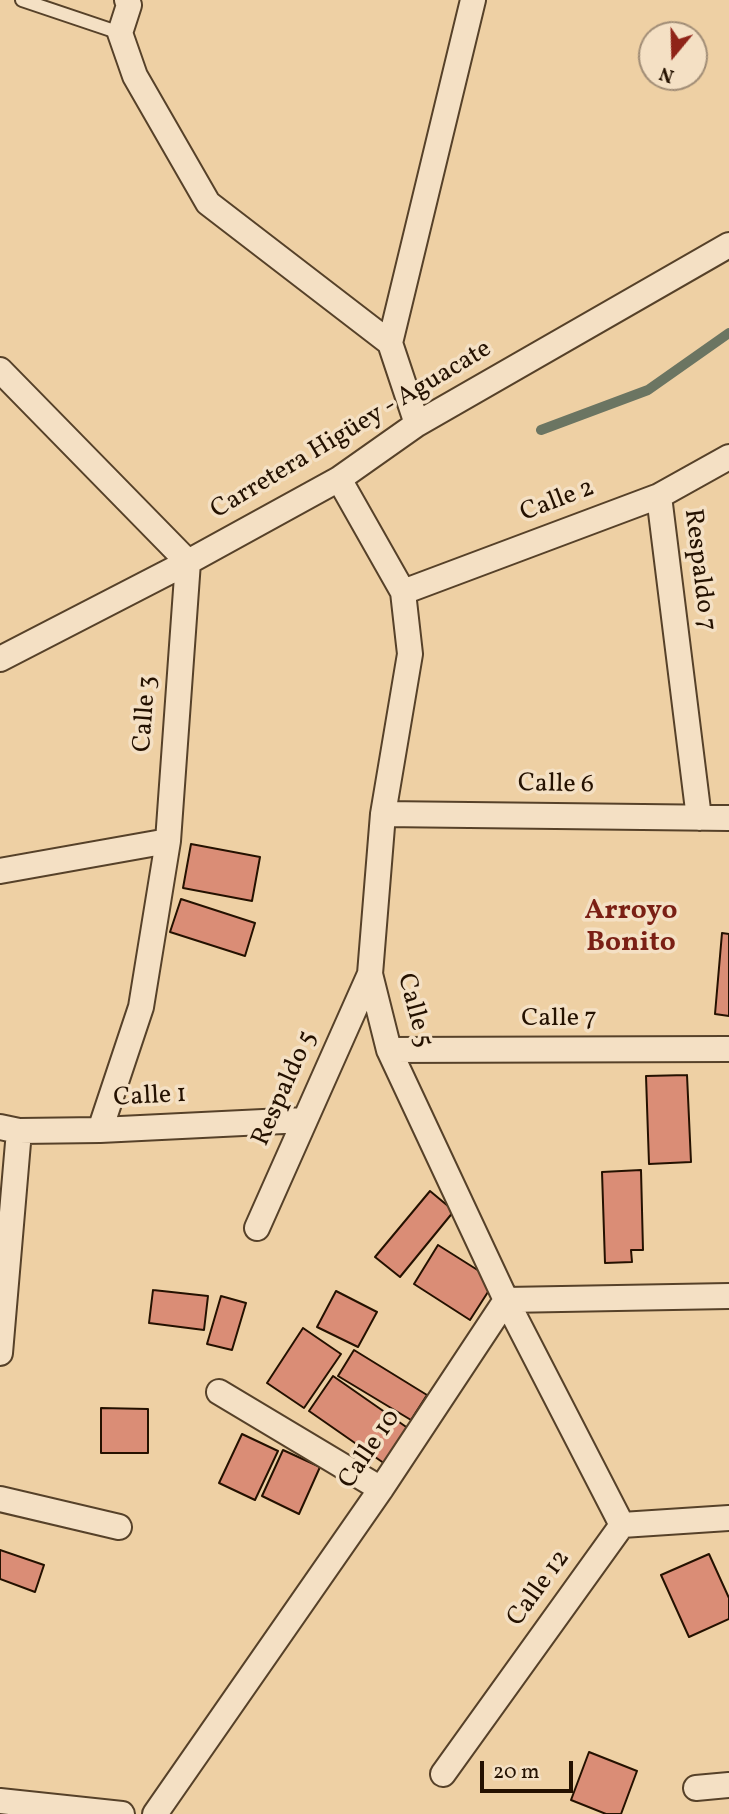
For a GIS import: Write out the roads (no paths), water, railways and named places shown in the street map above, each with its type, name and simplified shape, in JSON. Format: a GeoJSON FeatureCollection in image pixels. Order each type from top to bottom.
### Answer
{"type":"FeatureCollection","features":[{"type":"Feature","properties":{"kind":"street"},"geometry":{"type":"LineString","coordinates":[[127,0],[129,5],[120,33],[135,76],[208,204],[390,343]]}},
{"type":"Feature","properties":{"kind":"street"},"geometry":{"type":"LineString","coordinates":[[417,424],[390,343],[473,0]]}},
{"type":"Feature","properties":{"kind":"street","name":"Carretera Higüey - Aguacate"},"geometry":{"type":"LineString","coordinates":[[0,659],[188,562],[339,479],[417,424],[729,244]]}},
{"type":"Feature","properties":{"kind":"street"},"geometry":{"type":"LineString","coordinates":[[0,370],[188,562]]}},
{"type":"Feature","properties":{"kind":"street","name":"Calle 2"},"geometry":{"type":"LineString","coordinates":[[402,592],[659,496],[729,457]]}},
{"type":"Feature","properties":{"kind":"street","name":"Calle 5"},"geometry":{"type":"LineString","coordinates":[[339,479],[402,592],[410,654],[383,814],[370,974],[389,1050],[506,1300],[622,1525]]}},
{"type":"Feature","properties":{"kind":"street","name":"Respaldo 7"},"geometry":{"type":"LineString","coordinates":[[659,496],[699,818]]}},
{"type":"Feature","properties":{"kind":"street","name":"Calle 3"},"geometry":{"type":"LineString","coordinates":[[100,1130],[141,1007],[168,841],[188,562]]}},
{"type":"Feature","properties":{"kind":"street","name":"Calle 6"},"geometry":{"type":"LineString","coordinates":[[383,814],[729,818]]}},
{"type":"Feature","properties":{"kind":"street"},"geometry":{"type":"LineString","coordinates":[[0,871],[168,841]]}},
{"type":"Feature","properties":{"kind":"street","name":"Respaldo 5"},"geometry":{"type":"LineString","coordinates":[[257,1228],[370,974]]}},
{"type":"Feature","properties":{"kind":"street","name":"Calle 7"},"geometry":{"type":"LineString","coordinates":[[389,1050],[729,1049]]}},
{"type":"Feature","properties":{"kind":"street","name":"Calle 1"},"geometry":{"type":"LineString","coordinates":[[9,1129],[100,1130],[304,1120]]}},
{"type":"Feature","properties":{"kind":"street"},"geometry":{"type":"LineString","coordinates":[[0,1353],[9,1129]]}},
{"type":"Feature","properties":{"kind":"street"},"geometry":{"type":"LineString","coordinates":[[506,1300],[729,1296]]}},
{"type":"Feature","properties":{"kind":"street","name":"Calle 10"},"geometry":{"type":"LineString","coordinates":[[155,1814],[381,1489],[506,1300]]}},
{"type":"Feature","properties":{"kind":"street"},"geometry":{"type":"LineString","coordinates":[[219,1392],[381,1489]]}},
{"type":"Feature","properties":{"kind":"street"},"geometry":{"type":"LineString","coordinates":[[0,1499],[119,1527]]}},
{"type":"Feature","properties":{"kind":"street"},"geometry":{"type":"LineString","coordinates":[[622,1525],[729,1518]]}},
{"type":"Feature","properties":{"kind":"street","name":"Calle 12"},"geometry":{"type":"LineString","coordinates":[[443,1774],[622,1525]]}},
{"type":"Feature","properties":{"kind":"street"},"geometry":{"type":"LineString","coordinates":[[696,1788],[729,1785]]}},
{"type":"Feature","properties":{"kind":"street"},"geometry":{"type":"LineString","coordinates":[[0,1801],[122,1814]]}},
{"type":"Feature","properties":{"kind":"lane"},"geometry":{"type":"LineString","coordinates":[[22,0],[120,33]]}},
{"type":"Feature","properties":{"kind":"waterway"},"geometry":{"type":"LineString","coordinates":[[541,430],[648,390],[729,333]]}},
{"type":"Feature","properties":{"kind":"district","name":"Arroyo Bonito"},"geometry":{"type":"Point","coordinates":[631,929]}}]}
